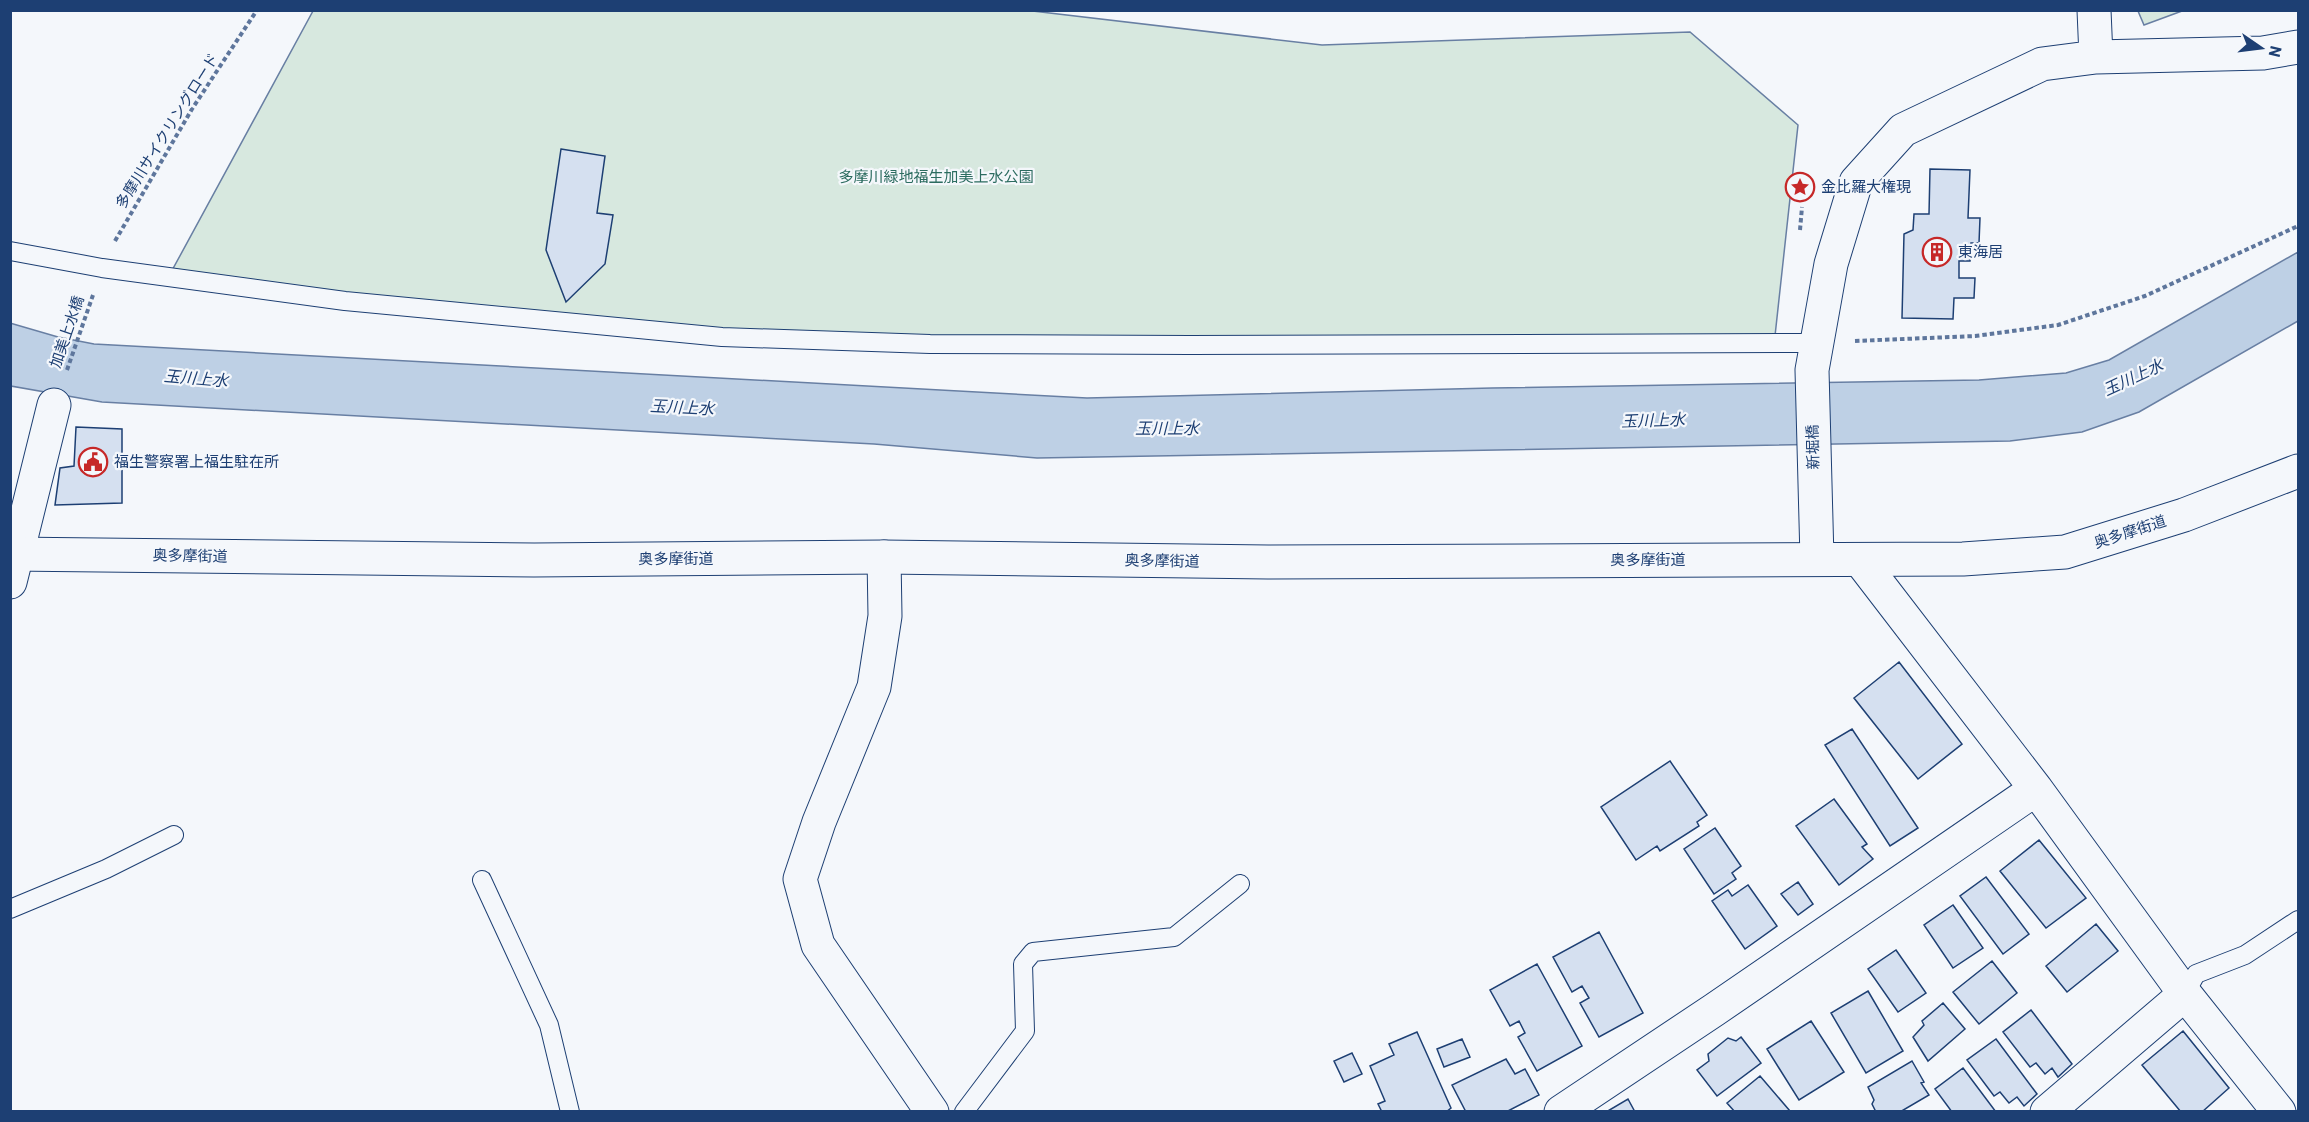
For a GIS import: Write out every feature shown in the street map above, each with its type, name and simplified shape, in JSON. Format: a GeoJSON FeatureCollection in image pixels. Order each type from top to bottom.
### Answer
{"type":"FeatureCollection","features":[{"type":"Feature","properties":{"kind":"street"},"geometry":{"type":"LineString","coordinates":[[2094,10],[2096,57]]}},
{"type":"Feature","properties":{"kind":"street","name":"新堀橋"},"geometry":{"type":"LineString","coordinates":[[1816,559],[1814,356],[1831,264],[1856,182],[1903,130],[2042,64],[2096,57],[2263,53],[2298,47]]}},
{"type":"Feature","properties":{"kind":"street"},"geometry":{"type":"LineString","coordinates":[[12,564],[54,405]]}},
{"type":"Feature","properties":{"kind":"street","name":"奥多摩街道"},"geometry":{"type":"LineString","coordinates":[[12,564],[884,557],[1268,562],[1963,559],[2065,552],[2184,514],[2298,471]]}},
{"type":"Feature","properties":{"kind":"street"},"geometry":{"type":"LineString","coordinates":[[884,557],[885,616],[874,687],[819,822],[800,879],[818,945],[932,1112]]}},
{"type":"Feature","properties":{"kind":"street"},"geometry":{"type":"LineString","coordinates":[[1860,560],[2036,789],[2185,994],[2279,1112]]}},
{"type":"Feature","properties":{"kind":"street"},"geometry":{"type":"LineString","coordinates":[[1561,1112],[2036,789]]}},
{"type":"Feature","properties":{"kind":"street"},"geometry":{"type":"LineString","coordinates":[[2047,1112],[2185,994]]}},
{"type":"Feature","properties":{"kind":"lane"},"geometry":{"type":"LineString","coordinates":[[10,251],[102,268],[345,301],[722,337],[930,344],[1178,345],[1814,356]]}},
{"type":"Feature","properties":{"kind":"lane"},"geometry":{"type":"LineString","coordinates":[[10,909],[106,869],[174,835]]}},
{"type":"Feature","properties":{"kind":"lane"},"geometry":{"type":"LineString","coordinates":[[482,880],[549,1025],[570,1112]]}},
{"type":"Feature","properties":{"kind":"lane"},"geometry":{"type":"LineString","coordinates":[[964,1112],[1025,1031],[1023,964],[1033,952],[1174,938],[1240,884]]}},
{"type":"Feature","properties":{"kind":"lane"},"geometry":{"type":"LineString","coordinates":[[2185,994],[2196,974],[2245,955],[2298,920]]}},
{"type":"Feature","properties":{"kind":"path","name":"多摩川サイクリングロード"},"geometry":{"type":"LineString","coordinates":[[102,268],[124,224],[192,109],[257,10]]}},
{"type":"Feature","properties":{"kind":"path"},"geometry":{"type":"LineString","coordinates":[[1814,356],[2058,325],[2145,296],[2298,226]]}},
{"type":"Feature","properties":{"kind":"path","name":"加美上水橋"},"geometry":{"type":"LineString","coordinates":[[54,405],[102,268]]}},
{"type":"Feature","properties":{"kind":"green space","name":"多摩川緑地福生加美上水公園"},"geometry":{"type":"Polygon","coordinates":[[[1024,10],[1322,45],[1690,32],[1798,125],[1774,345],[722,337],[169,276],[313,11],[1024,10]]]}},
{"type":"Feature","properties":{"kind":"green space"},"geometry":{"type":"Polygon","coordinates":[[[2138,11],[2182,11],[2144,25],[2138,11]]]}},
{"type":"Feature","properties":{"kind":"water","name":"玉川上水"},"geometry":{"type":"Polygon","coordinates":[[[2298,252],[2298,321],[2139,412],[2082,432],[2010,441],[1037,458],[874,444],[102,402],[11,386],[10,323],[58,337],[94,344],[1087,398],[1492,388],[1979,380],[2066,373],[2109,360],[2298,252]]]}},
{"type":"Feature","properties":{"kind":"building"},"geometry":{"type":"Polygon","coordinates":[[[561,149],[605,156],[597,213],[613,215],[605,264],[566,302],[546,250],[561,149]]]}},
{"type":"Feature","properties":{"kind":"building","name":"東海居"},"geometry":{"type":"Polygon","coordinates":[[[1930,169],[1970,170],[1968,218],[1980,218],[1979,243],[1971,243],[1970,261],[1959,261],[1959,278],[1975,278],[1974,298],[1954,298],[1953,319],[1902,318],[1904,234],[1913,230],[1914,214],[1929,214],[1930,169]]]}},
{"type":"Feature","properties":{"kind":"building"},"geometry":{"type":"Polygon","coordinates":[[[76,427],[122,429],[122,503],[55,505],[60,468],[74,466],[76,427]]]}},
{"type":"Feature","properties":{"kind":"building"},"geometry":{"type":"Polygon","coordinates":[[[1899,662],[1962,744],[1918,779],[1854,698],[1899,662]]]}},
{"type":"Feature","properties":{"kind":"building"},"geometry":{"type":"Polygon","coordinates":[[[1852,729],[1918,828],[1890,846],[1825,745],[1852,729]]]}},
{"type":"Feature","properties":{"kind":"building"},"geometry":{"type":"Polygon","coordinates":[[[1670,761],[1707,815],[1697,822],[1699,826],[1660,851],[1657,846],[1636,860],[1601,807],[1670,761]]]}},
{"type":"Feature","properties":{"kind":"building"},"geometry":{"type":"Polygon","coordinates":[[[1834,799],[1867,844],[1862,847],[1873,859],[1839,885],[1796,826],[1834,799]]]}},
{"type":"Feature","properties":{"kind":"building"},"geometry":{"type":"Polygon","coordinates":[[[1715,828],[1741,866],[1732,873],[1736,879],[1714,894],[1684,849],[1715,828]]]}},
{"type":"Feature","properties":{"kind":"building"},"geometry":{"type":"Polygon","coordinates":[[[2039,840],[2086,898],[2046,928],[2000,871],[2039,840]]]}},
{"type":"Feature","properties":{"kind":"building"},"geometry":{"type":"Polygon","coordinates":[[[1986,877],[2029,934],[2003,954],[1960,896],[1986,877]]]}},
{"type":"Feature","properties":{"kind":"building"},"geometry":{"type":"Polygon","coordinates":[[[1798,882],[1813,904],[1798,915],[1781,894],[1798,882]]]}},
{"type":"Feature","properties":{"kind":"building"},"geometry":{"type":"Polygon","coordinates":[[[1748,885],[1777,926],[1745,949],[1712,901],[1728,890],[1732,896],[1748,885]]]}},
{"type":"Feature","properties":{"kind":"building"},"geometry":{"type":"Polygon","coordinates":[[[1953,905],[1983,948],[1953,968],[1924,925],[1953,905]]]}},
{"type":"Feature","properties":{"kind":"building"},"geometry":{"type":"Polygon","coordinates":[[[2096,924],[2118,951],[2067,992],[2046,966],[2096,924]]]}},
{"type":"Feature","properties":{"kind":"building"},"geometry":{"type":"Polygon","coordinates":[[[1599,932],[1643,1013],[1599,1037],[1580,1003],[1589,998],[1582,986],[1572,992],[1553,957],[1599,932]]]}},
{"type":"Feature","properties":{"kind":"building"},"geometry":{"type":"Polygon","coordinates":[[[1896,950],[1926,993],[1898,1012],[1868,969],[1896,950]]]}},
{"type":"Feature","properties":{"kind":"building"},"geometry":{"type":"Polygon","coordinates":[[[1992,961],[2017,993],[1979,1024],[1953,992],[1992,961]]]}},
{"type":"Feature","properties":{"kind":"building"},"geometry":{"type":"Polygon","coordinates":[[[1537,964],[1582,1046],[1537,1071],[1518,1037],[1525,1033],[1519,1021],[1510,1026],[1490,990],[1537,964]]]}},
{"type":"Feature","properties":{"kind":"building"},"geometry":{"type":"Polygon","coordinates":[[[1868,991],[1903,1051],[1866,1073],[1831,1013],[1868,991]]]}},
{"type":"Feature","properties":{"kind":"building"},"geometry":{"type":"Polygon","coordinates":[[[1943,1003],[1965,1029],[1928,1061],[1913,1037],[1924,1025],[1922,1021],[1943,1003]]]}},
{"type":"Feature","properties":{"kind":"building"},"geometry":{"type":"Polygon","coordinates":[[[2031,1010],[2072,1064],[2058,1077],[2052,1068],[2045,1074],[2036,1063],[2030,1067],[2003,1032],[2031,1010]]]}},
{"type":"Feature","properties":{"kind":"building"},"geometry":{"type":"Polygon","coordinates":[[[1811,1021],[1844,1072],[1799,1100],[1767,1049],[1811,1021]]]}},
{"type":"Feature","properties":{"kind":"building"},"geometry":{"type":"Polygon","coordinates":[[[2183,1031],[2229,1088],[2202,1112],[2181,1112],[2142,1065],[2183,1031]]]}},
{"type":"Feature","properties":{"kind":"building"},"geometry":{"type":"Polygon","coordinates":[[[1417,1032],[1451,1108],[1446,1112],[1382,1112],[1378,1104],[1385,1101],[1370,1066],[1394,1055],[1389,1044],[1417,1032]]]}},
{"type":"Feature","properties":{"kind":"building"},"geometry":{"type":"Polygon","coordinates":[[[1741,1037],[1761,1063],[1717,1096],[1697,1070],[1709,1061],[1708,1054],[1728,1038],[1736,1041],[1741,1037]]]}},
{"type":"Feature","properties":{"kind":"building"},"geometry":{"type":"Polygon","coordinates":[[[1462,1039],[1470,1057],[1444,1067],[1437,1049],[1462,1039]]]}},
{"type":"Feature","properties":{"kind":"building"},"geometry":{"type":"Polygon","coordinates":[[[1996,1039],[2037,1094],[2024,1106],[2017,1097],[2009,1103],[2000,1092],[1994,1096],[1967,1060],[1996,1039]]]}},
{"type":"Feature","properties":{"kind":"building"},"geometry":{"type":"Polygon","coordinates":[[[1352,1053],[1362,1074],[1344,1082],[1334,1061],[1352,1053]]]}},
{"type":"Feature","properties":{"kind":"building"},"geometry":{"type":"Polygon","coordinates":[[[1506,1059],[1515,1074],[1525,1069],[1539,1095],[1506,1112],[1466,1112],[1452,1085],[1506,1059]]]}},
{"type":"Feature","properties":{"kind":"building"},"geometry":{"type":"Polygon","coordinates":[[[1912,1061],[1929,1095],[1900,1112],[1876,1112],[1868,1087],[1912,1061]]]}},
{"type":"Feature","properties":{"kind":"building"},"geometry":{"type":"Polygon","coordinates":[[[1963,1068],[1996,1112],[1952,1112],[1935,1089],[1963,1068]]]}},
{"type":"Feature","properties":{"kind":"building"},"geometry":{"type":"Polygon","coordinates":[[[1760,1076],[1790,1112],[1735,1112],[1727,1103],[1760,1076]]]}},
{"type":"Feature","properties":{"kind":"building"},"geometry":{"type":"Polygon","coordinates":[[[1628,1099],[1635,1112],[1606,1112],[1628,1099]]]}},
{"type":"Feature","properties":{"kind":"place","name":"金比羅大権現"},"geometry":{"type":"Point","coordinates":[1800,187]}},
{"type":"Feature","properties":{"kind":"place","name":"東海居"},"geometry":{"type":"Point","coordinates":[1937,252]}},
{"type":"Feature","properties":{"kind":"place","name":"福生警察署上福生駐在所"},"geometry":{"type":"Point","coordinates":[93,462]}}]}
